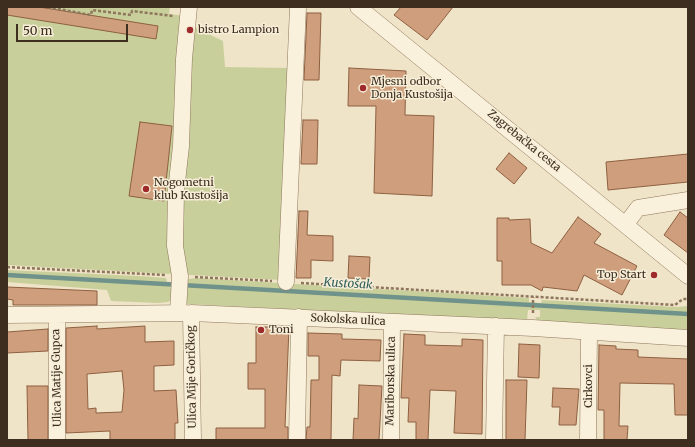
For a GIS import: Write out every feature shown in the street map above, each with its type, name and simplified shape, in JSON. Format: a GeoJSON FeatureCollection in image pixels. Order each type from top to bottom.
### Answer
{"type":"FeatureCollection","features":[{"type":"Feature","properties":{"kind":"street"},"geometry":{"type":"LineString","coordinates":[[286,282],[298,7]]}},
{"type":"Feature","properties":{"kind":"street","name":"Zagrebačka cesta"},"geometry":{"type":"LineString","coordinates":[[358,7],[688,276]]}},
{"type":"Feature","properties":{"kind":"street","name":"Ulica Mije Goričkog"},"geometry":{"type":"LineString","coordinates":[[188,13],[181,146],[176,191],[175,246],[183,283],[193,440]]}},
{"type":"Feature","properties":{"kind":"street"},"geometry":{"type":"LineString","coordinates":[[626,224],[638,208],[688,200]]}},
{"type":"Feature","properties":{"kind":"street","name":"Sokolska ulica"},"geometry":{"type":"LineString","coordinates":[[7,315],[185,313],[496,326],[688,338]]}},
{"type":"Feature","properties":{"kind":"street","name":"Ulica Matije Gupca"},"geometry":{"type":"LineString","coordinates":[[56,315],[57,440]]}},
{"type":"Feature","properties":{"kind":"street"},"geometry":{"type":"LineString","coordinates":[[298,440],[299,318]]}},
{"type":"Feature","properties":{"kind":"street","name":"Mariborska ulica"},"geometry":{"type":"LineString","coordinates":[[391,440],[392,322]]}},
{"type":"Feature","properties":{"kind":"street"},"geometry":{"type":"LineString","coordinates":[[494,440],[496,326]]}},
{"type":"Feature","properties":{"kind":"street","name":"Cirkovci"},"geometry":{"type":"LineString","coordinates":[[588,440],[589,332]]}},
{"type":"Feature","properties":{"kind":"path"},"geometry":{"type":"LineString","coordinates":[[48,7],[91,15],[92,10],[131,15],[132,11],[188,13]]}},
{"type":"Feature","properties":{"kind":"path"},"geometry":{"type":"LineString","coordinates":[[7,267],[146,274]]}},
{"type":"Feature","properties":{"kind":"path"},"geometry":{"type":"LineString","coordinates":[[183,283],[286,282],[675,305],[683,299],[688,299]]}},
{"type":"Feature","properties":{"kind":"path"},"geometry":{"type":"LineString","coordinates":[[533,297],[533,314]]}},
{"type":"Feature","properties":{"kind":"green space","name":"Nogometni klub Kustošija"},"geometry":{"type":"Polygon","coordinates":[[[7,7],[170,7],[169,14],[192,17],[192,26],[223,41],[225,67],[290,68],[282,280],[7,265],[7,7]]]}},
{"type":"Feature","properties":{"kind":"green space"},"geometry":{"type":"Polygon","coordinates":[[[7,270],[166,278],[167,282],[184,283],[184,280],[195,278],[529,298],[529,302],[541,303],[542,300],[677,307],[688,306],[688,330],[538,321],[535,317],[540,317],[540,310],[528,310],[527,321],[187,304],[185,300],[171,300],[168,302],[158,303],[111,301],[107,290],[7,282],[7,270]]]}},
{"type":"Feature","properties":{"kind":"building"},"geometry":{"type":"Polygon","coordinates":[[[7,7],[39,7],[158,26],[156,39],[7,15],[7,7]]]}},
{"type":"Feature","properties":{"kind":"building"},"geometry":{"type":"Polygon","coordinates":[[[401,7],[453,7],[427,40],[394,15],[401,7]]]}},
{"type":"Feature","properties":{"kind":"building"},"geometry":{"type":"Polygon","coordinates":[[[307,13],[321,13],[319,80],[304,80],[307,13]]]}},
{"type":"Feature","properties":{"kind":"building"},"geometry":{"type":"Polygon","coordinates":[[[349,68],[406,71],[405,115],[434,116],[432,196],[374,193],[376,106],[348,106],[349,68]]]}},
{"type":"Feature","properties":{"kind":"building"},"geometry":{"type":"Polygon","coordinates":[[[303,120],[318,120],[317,164],[301,164],[303,120]]]}},
{"type":"Feature","properties":{"kind":"building"},"geometry":{"type":"Polygon","coordinates":[[[140,122],[172,126],[164,201],[129,196],[140,122]]]}},
{"type":"Feature","properties":{"kind":"building"},"geometry":{"type":"Polygon","coordinates":[[[509,153],[527,168],[514,184],[496,169],[509,153]]]}},
{"type":"Feature","properties":{"kind":"building"},"geometry":{"type":"Polygon","coordinates":[[[688,154],[688,182],[608,190],[606,162],[688,154]]]}},
{"type":"Feature","properties":{"kind":"building"},"geometry":{"type":"Polygon","coordinates":[[[299,211],[308,211],[307,235],[333,236],[333,261],[311,260],[311,278],[296,278],[299,211]]]}},
{"type":"Feature","properties":{"kind":"building"},"geometry":{"type":"Polygon","coordinates":[[[680,212],[688,218],[688,253],[664,235],[680,212]]]}},
{"type":"Feature","properties":{"kind":"building"},"geometry":{"type":"Polygon","coordinates":[[[578,217],[601,234],[594,243],[637,266],[622,295],[584,275],[577,291],[543,287],[542,291],[531,285],[502,285],[502,261],[497,261],[497,218],[509,218],[509,220],[530,219],[531,243],[552,253],[578,217]]]}},
{"type":"Feature","properties":{"kind":"building"},"geometry":{"type":"Polygon","coordinates":[[[349,256],[370,257],[369,279],[348,278],[349,256]]]}},
{"type":"Feature","properties":{"kind":"building"},"geometry":{"type":"Polygon","coordinates":[[[7,287],[97,291],[97,305],[13,305],[13,300],[7,299],[7,287]]]}},
{"type":"Feature","properties":{"kind":"building"},"geometry":{"type":"Polygon","coordinates":[[[97,326],[97,329],[145,326],[145,342],[174,341],[174,365],[154,366],[154,391],[176,390],[178,423],[175,423],[175,440],[110,440],[110,431],[66,433],[66,328],[97,326]],[[122,371],[87,374],[88,409],[96,408],[96,413],[122,412],[124,390],[122,371]]]}},
{"type":"Feature","properties":{"kind":"building"},"geometry":{"type":"Polygon","coordinates":[[[256,327],[289,327],[285,427],[288,427],[288,440],[216,440],[216,428],[265,428],[265,389],[248,389],[248,363],[256,363],[256,327]]]}},
{"type":"Feature","properties":{"kind":"building"},"geometry":{"type":"Polygon","coordinates":[[[48,329],[48,351],[7,353],[7,332],[48,329]]]}},
{"type":"Feature","properties":{"kind":"building"},"geometry":{"type":"Polygon","coordinates":[[[308,333],[342,334],[342,339],[381,340],[380,361],[341,360],[340,376],[332,375],[331,440],[306,440],[307,427],[310,427],[311,380],[319,380],[319,356],[308,356],[308,333]]]}},
{"type":"Feature","properties":{"kind":"building"},"geometry":{"type":"Polygon","coordinates":[[[404,334],[425,335],[425,345],[462,346],[462,339],[483,340],[482,434],[454,433],[456,391],[430,390],[428,440],[416,440],[416,422],[408,422],[409,398],[401,398],[404,334]]]}},
{"type":"Feature","properties":{"kind":"building"},"geometry":{"type":"Polygon","coordinates":[[[519,344],[540,345],[539,378],[518,377],[519,344]]]}},
{"type":"Feature","properties":{"kind":"building"},"geometry":{"type":"Polygon","coordinates":[[[599,345],[616,346],[616,349],[638,350],[638,357],[688,359],[688,415],[675,415],[674,384],[620,383],[619,426],[628,426],[627,440],[604,440],[604,410],[598,410],[599,345]]]}},
{"type":"Feature","properties":{"kind":"building"},"geometry":{"type":"Polygon","coordinates":[[[506,380],[527,380],[525,440],[506,440],[506,380]]]}},
{"type":"Feature","properties":{"kind":"building"},"geometry":{"type":"Polygon","coordinates":[[[359,385],[382,386],[379,440],[353,440],[354,418],[358,419],[359,385]]]}},
{"type":"Feature","properties":{"kind":"building"},"geometry":{"type":"Polygon","coordinates":[[[27,386],[48,386],[48,440],[28,440],[27,386]]]}},
{"type":"Feature","properties":{"kind":"building"},"geometry":{"type":"Polygon","coordinates":[[[553,388],[579,389],[576,425],[559,425],[560,407],[552,407],[553,388]]]}},
{"type":"Feature","properties":{"kind":"waterway","name":"Kustošak"},"geometry":{"type":"LineString","coordinates":[[7,275],[688,314]]}},
{"type":"Feature","properties":{"kind":"place","name":"bistro Lampion"},"geometry":{"type":"Point","coordinates":[190,30]}},
{"type":"Feature","properties":{"kind":"place","name":"Mjesni odbor Donja Kustošija"},"geometry":{"type":"Point","coordinates":[363,88]}},
{"type":"Feature","properties":{"kind":"place","name":"Nogometni klub Kustošija"},"geometry":{"type":"Point","coordinates":[146,189]}},
{"type":"Feature","properties":{"kind":"place","name":"Top Start"},"geometry":{"type":"Point","coordinates":[654,275]}},
{"type":"Feature","properties":{"kind":"place","name":"Toni"},"geometry":{"type":"Point","coordinates":[261,330]}}]}
